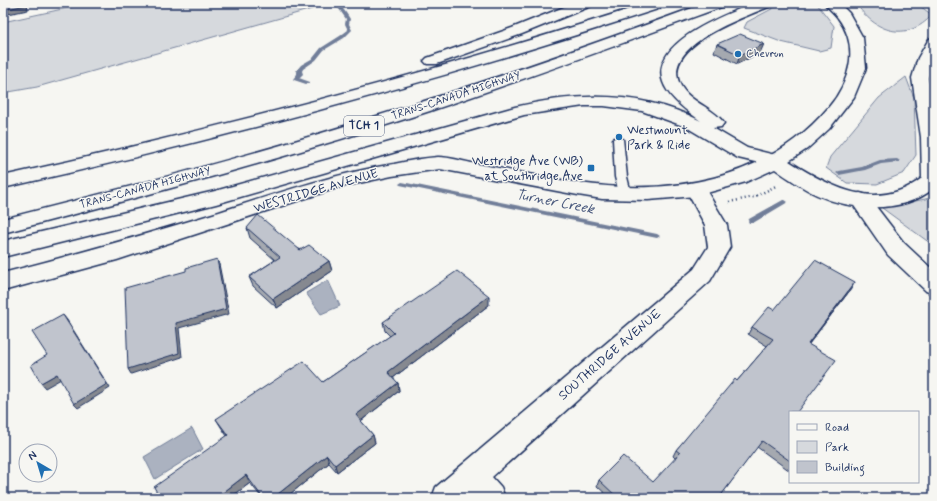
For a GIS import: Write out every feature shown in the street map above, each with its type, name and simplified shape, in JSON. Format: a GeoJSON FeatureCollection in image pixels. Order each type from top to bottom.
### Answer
{"type":"FeatureCollection","features":[{"type":"Feature","properties":{"kind":"main road"},"geometry":{"type":"LineString","coordinates":[[3,173],[239,114],[387,74],[477,46],[586,3]]}},
{"type":"Feature","properties":{"kind":"main road","name":"TRANS-CANADA HIGHWAY"},"geometry":{"type":"LineString","coordinates":[[3,182],[177,142],[342,101],[518,50],[662,3]]}},
{"type":"Feature","properties":{"kind":"main road","name":"TRANS-CANADA HIGHWAY"},"geometry":{"type":"LineString","coordinates":[[3,226],[189,177],[360,127],[525,73],[719,3]]}},
{"type":"Feature","properties":{"kind":"main road"},"geometry":{"type":"LineString","coordinates":[[766,3],[718,24],[686,42],[676,51],[670,61],[669,72],[679,94],[705,117],[827,192],[860,200],[886,200],[909,195],[923,189],[932,180],[930,137],[920,78],[930,58]]}},
{"type":"Feature","properties":{"kind":"main road","name":"WESTRIDGE AVENUE"},"geometry":{"type":"LineString","coordinates":[[3,282],[109,254],[336,182],[392,170],[440,163],[578,189],[625,193],[696,190],[739,178],[776,161],[801,145],[823,126],[846,97],[858,68],[856,38],[844,16],[831,3]]}},
{"type":"Feature","properties":{"kind":"main road"},"geometry":{"type":"LineString","coordinates":[[3,249],[216,197],[521,111],[564,102],[611,101],[661,111],[704,129],[741,152],[776,161]]}},
{"type":"Feature","properties":{"kind":"main road","name":"SOUTHRIDGE AVENUE"},"geometry":{"type":"LineString","coordinates":[[447,498],[481,487],[702,274],[719,247],[716,225],[696,190]]}},
{"type":"Feature","properties":{"kind":"main road"},"geometry":{"type":"LineString","coordinates":[[860,200],[896,249],[934,285]]}},
{"type":"Feature","properties":{"kind":"lane"},"geometry":{"type":"LineString","coordinates":[[618,140],[621,177],[625,193]]}},
{"type":"Feature","properties":{"kind":"green space"},"geometry":{"type":"Polygon","coordinates":[[[90,3],[333,3],[37,87],[3,93],[3,22],[90,3]]]}},
{"type":"Feature","properties":{"kind":"green space"},"geometry":{"type":"Polygon","coordinates":[[[783,3],[817,4],[834,26],[831,48],[819,51],[781,42],[744,28],[747,22],[783,3]]]}},
{"type":"Feature","properties":{"kind":"green space"},"geometry":{"type":"Polygon","coordinates":[[[856,3],[916,3],[932,15],[922,24],[912,29],[902,31],[891,30],[881,27],[872,21],[863,13],[856,3]]]}},
{"type":"Feature","properties":{"kind":"green space"},"geometry":{"type":"Polygon","coordinates":[[[906,77],[914,98],[916,155],[904,173],[877,184],[847,183],[826,168],[830,157],[879,98],[906,77]]]}},
{"type":"Feature","properties":{"kind":"green space"},"geometry":{"type":"Polygon","coordinates":[[[934,192],[934,246],[882,208],[930,198],[934,192]]]}},
{"type":"Feature","properties":{"kind":"shaded area"},"geometry":{"type":"Polygon","coordinates":[[[328,280],[340,306],[321,314],[306,293],[328,280]]]}},
{"type":"Feature","properties":{"kind":"shaded area"},"geometry":{"type":"Polygon","coordinates":[[[192,428],[203,449],[155,479],[144,457],[192,428]]]}},
{"type":"Feature","properties":{"kind":"building"},"geometry":{"type":"Polygon","coordinates":[[[3,3],[25,3],[26,5],[3,10],[3,3]]]}},
{"type":"Feature","properties":{"kind":"building"},"geometry":{"type":"Polygon","coordinates":[[[740,34],[764,44],[740,55],[717,44],[740,34]]]}},
{"type":"Feature","properties":{"kind":"building"},"geometry":{"type":"Polygon","coordinates":[[[258,215],[300,250],[309,245],[329,261],[273,299],[249,277],[280,257],[247,228],[258,215]]]}},
{"type":"Feature","properties":{"kind":"building"},"geometry":{"type":"Polygon","coordinates":[[[217,259],[226,309],[176,323],[179,353],[128,369],[125,288],[186,271],[186,268],[217,259]]]}},
{"type":"Feature","properties":{"kind":"building"},"geometry":{"type":"Polygon","coordinates":[[[815,260],[855,282],[808,344],[836,360],[798,411],[789,411],[789,460],[762,441],[719,498],[618,498],[599,480],[623,456],[653,482],[680,453],[676,450],[735,379],[737,381],[773,339],[752,327],[769,307],[774,310],[815,260]]]}},
{"type":"Feature","properties":{"kind":"building"},"geometry":{"type":"Polygon","coordinates":[[[457,271],[489,296],[388,372],[398,383],[356,415],[373,435],[335,465],[327,455],[273,498],[263,498],[246,475],[216,498],[160,498],[154,487],[228,435],[216,419],[304,361],[323,382],[394,333],[383,322],[457,271]]]}},
{"type":"Feature","properties":{"kind":"building"},"geometry":{"type":"Polygon","coordinates":[[[63,315],[107,384],[74,404],[57,374],[41,383],[31,365],[47,355],[32,332],[63,315]]]}},
{"type":"Feature","properties":{"kind":"waterway","name":"Turner Creek"},"geometry":{"type":"LineString","coordinates":[[308,83],[296,79],[300,74],[299,71],[301,68],[314,59],[323,49],[348,33],[350,30],[347,24],[348,19],[341,8],[333,3]]}},
{"type":"Feature","properties":{"kind":"waterway","name":"Turner Creek"},"geometry":{"type":"LineString","coordinates":[[839,173],[863,169],[880,162],[897,161]]}},
{"type":"Feature","properties":{"kind":"waterway","name":"Turner Creek"},"geometry":{"type":"LineString","coordinates":[[402,184],[657,236]]}},
{"type":"Feature","properties":{"kind":"waterway","name":"Turner Creek"},"geometry":{"type":"LineString","coordinates":[[751,221],[785,202]]}},
{"type":"Feature","properties":{"kind":"place","name":"Chevron"},"geometry":{"type":"Point","coordinates":[738,54]}},
{"type":"Feature","properties":{"kind":"place","name":"Westmount Park & Ride"},"geometry":{"type":"Point","coordinates":[619,137]}},
{"type":"Feature","properties":{"kind":"place","name":"Westridge Ave (WB) at Southridge Ave"},"geometry":{"type":"Point","coordinates":[591,168]}}]}
